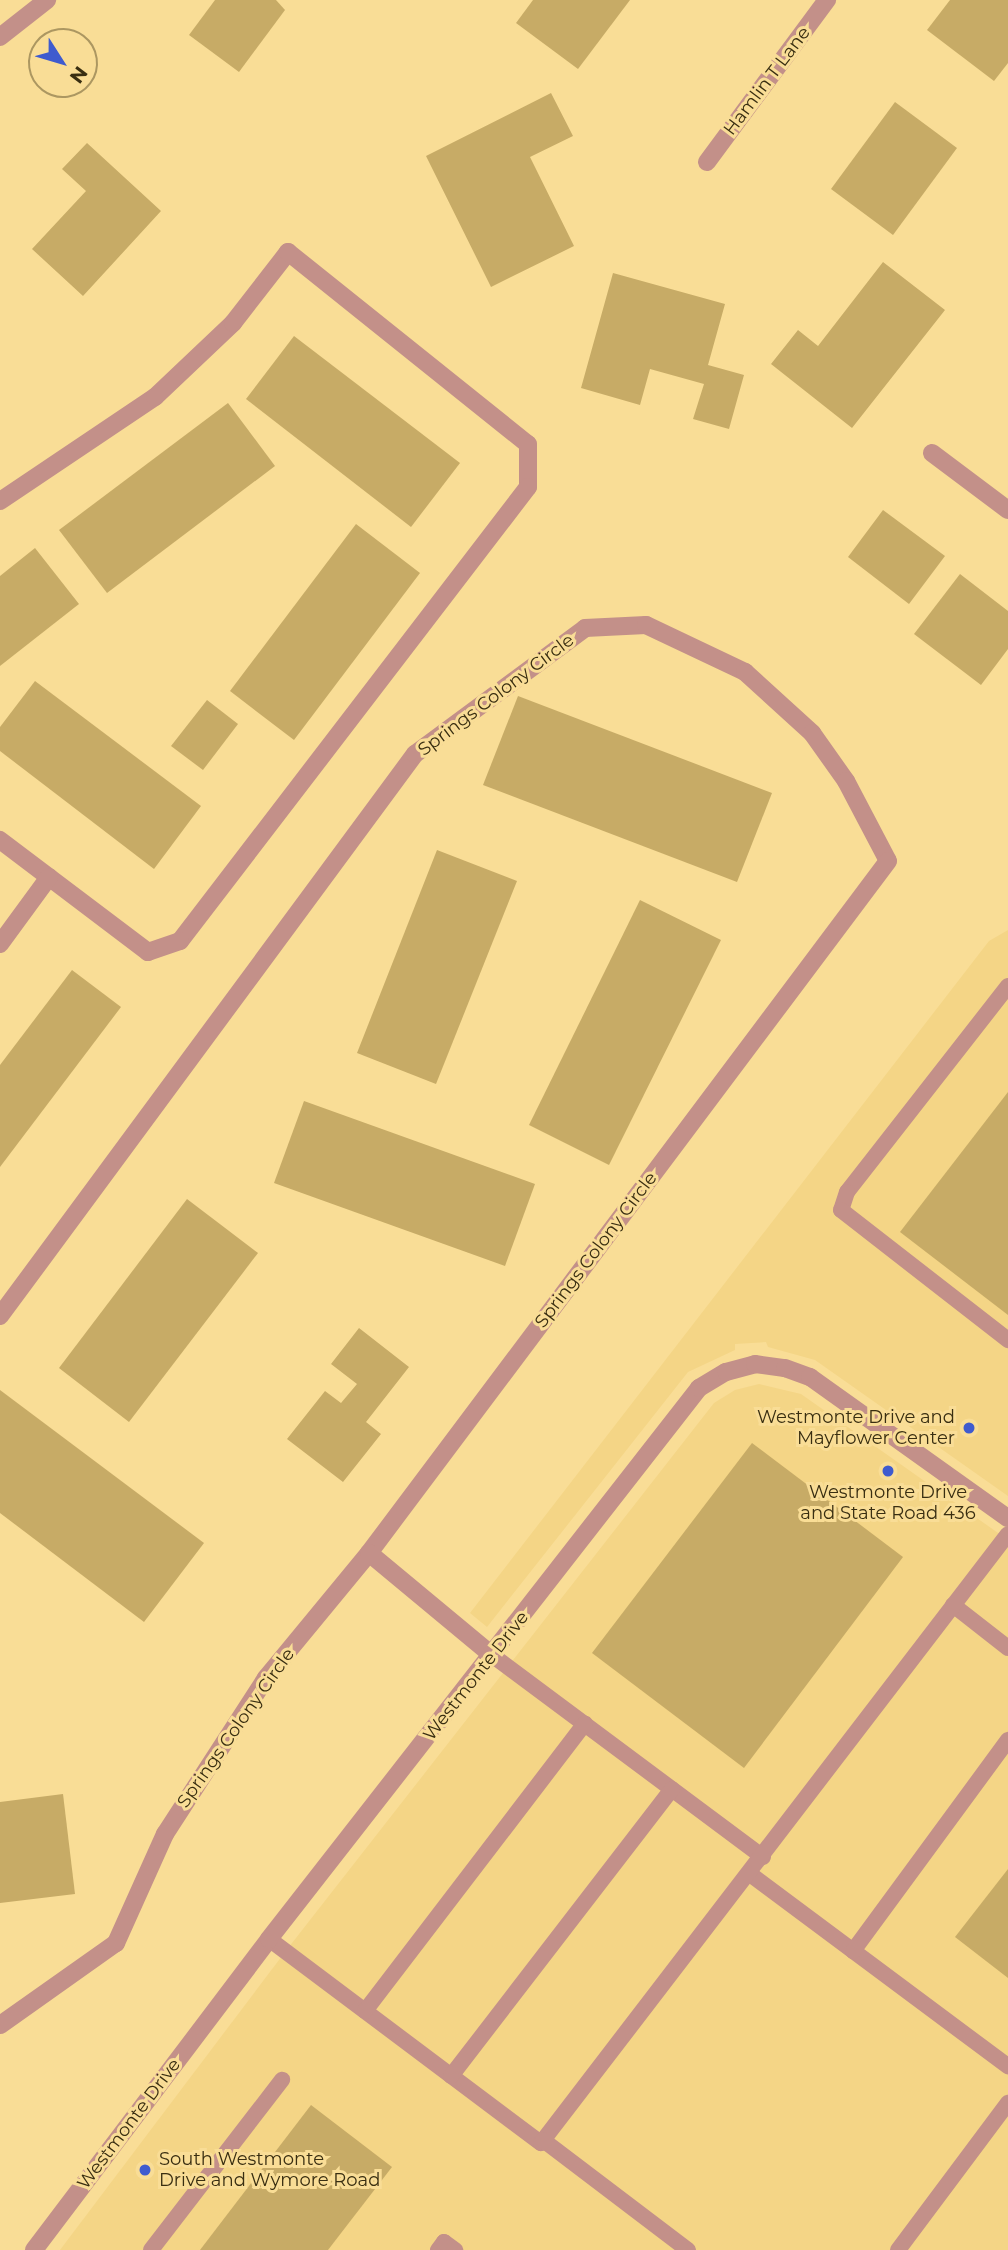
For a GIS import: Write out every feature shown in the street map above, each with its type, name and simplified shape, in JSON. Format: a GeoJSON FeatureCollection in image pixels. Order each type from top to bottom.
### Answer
{"type":"FeatureCollection","features":[{"type":"Feature","properties":{"kind":"street"},"geometry":{"type":"LineString","coordinates":[[0,37],[47,0]]}},
{"type":"Feature","properties":{"kind":"street","name":"Hamlin T Lane"},"geometry":{"type":"LineString","coordinates":[[707,162],[827,0]]}},
{"type":"Feature","properties":{"kind":"street"},"geometry":{"type":"LineString","coordinates":[[0,501],[155,397],[233,323],[288,252],[528,444],[528,487],[180,941],[148,952],[0,840]]}},
{"type":"Feature","properties":{"kind":"street"},"geometry":{"type":"LineString","coordinates":[[932,453],[1008,510]]}},
{"type":"Feature","properties":{"kind":"street","name":"Springs Colony Circle"},"geometry":{"type":"LineString","coordinates":[[0,1316],[415,754],[585,628],[646,625],[745,673],[812,733],[846,781],[888,860],[369,1553],[265,1678],[200,1774],[165,1834],[116,1943],[0,2025]]}},
{"type":"Feature","properties":{"kind":"street"},"geometry":{"type":"LineString","coordinates":[[0,944],[49,877]]}},
{"type":"Feature","properties":{"kind":"street","name":"Westmonte Drive"},"geometry":{"type":"LineString","coordinates":[[34,2250],[269,1939],[699,1388],[726,1372],[755,1364],[785,1368],[810,1377],[1008,1518]]}},
{"type":"Feature","properties":{"kind":"street"},"geometry":{"type":"LineString","coordinates":[[369,1553],[492,1655]]}},
{"type":"Feature","properties":{"kind":"lane"},"geometry":{"type":"LineString","coordinates":[[1006,991],[848,1192],[841,1210],[1008,1340]]}},
{"type":"Feature","properties":{"kind":"lane"},"geometry":{"type":"LineString","coordinates":[[269,1939],[541,2143],[750,1874],[1008,1534]]}},
{"type":"Feature","properties":{"kind":"lane"},"geometry":{"type":"LineString","coordinates":[[953,1605],[1008,1648]]}},
{"type":"Feature","properties":{"kind":"lane"},"geometry":{"type":"LineString","coordinates":[[492,1655],[762,1857]]}},
{"type":"Feature","properties":{"kind":"lane"},"geometry":{"type":"LineString","coordinates":[[365,2011],[585,1723]]}},
{"type":"Feature","properties":{"kind":"lane"},"geometry":{"type":"LineString","coordinates":[[853,1951],[1008,1740]]}},
{"type":"Feature","properties":{"kind":"lane"},"geometry":{"type":"LineString","coordinates":[[451,2076],[672,1789]]}},
{"type":"Feature","properties":{"kind":"lane"},"geometry":{"type":"LineString","coordinates":[[750,1874],[1008,2066]]}},
{"type":"Feature","properties":{"kind":"lane"},"geometry":{"type":"LineString","coordinates":[[151,2250],[282,2080]]}},
{"type":"Feature","properties":{"kind":"lane"},"geometry":{"type":"LineString","coordinates":[[898,2250],[1008,2103]]}},
{"type":"Feature","properties":{"kind":"lane"},"geometry":{"type":"LineString","coordinates":[[543,2140],[688,2250]]}},
{"type":"Feature","properties":{"kind":"lane"},"geometry":{"type":"LineString","coordinates":[[438,2250],[444,2242],[455,2250]]}},
{"type":"Feature","properties":{"kind":"shaded area"},"geometry":{"type":"Polygon","coordinates":[[[1008,930],[1008,1496],[815,1360],[768,1347],[766,1342],[735,1344],[735,1350],[688,1372],[487,1627],[470,1613],[989,941],[1008,930]]]}},
{"type":"Feature","properties":{"kind":"shaded area"},"geometry":{"type":"Polygon","coordinates":[[[759,1384],[801,1394],[1008,1540],[1008,2250],[60,2250],[285,1952],[714,1403],[735,1390],[759,1384]]]}},
{"type":"Feature","properties":{"kind":"building"},"geometry":{"type":"Polygon","coordinates":[[[215,0],[276,0],[285,10],[239,72],[189,35],[215,0]]]}},
{"type":"Feature","properties":{"kind":"building"},"geometry":{"type":"Polygon","coordinates":[[[533,0],[630,0],[578,69],[516,23],[533,0]]]}},
{"type":"Feature","properties":{"kind":"building"},"geometry":{"type":"Polygon","coordinates":[[[950,0],[1008,0],[1008,63],[994,81],[927,30],[950,0]]]}},
{"type":"Feature","properties":{"kind":"building"},"geometry":{"type":"Polygon","coordinates":[[[551,93],[573,136],[530,157],[574,246],[491,287],[426,156],[551,93]]]}},
{"type":"Feature","properties":{"kind":"building"},"geometry":{"type":"Polygon","coordinates":[[[895,102],[957,148],[893,235],[831,189],[895,102]]]}},
{"type":"Feature","properties":{"kind":"building"},"geometry":{"type":"Polygon","coordinates":[[[87,143],[161,211],[83,296],[32,249],[86,191],[62,169],[87,143]]]}},
{"type":"Feature","properties":{"kind":"building"},"geometry":{"type":"Polygon","coordinates":[[[883,262],[945,310],[852,428],[771,364],[798,330],[818,346],[883,262]]]}},
{"type":"Feature","properties":{"kind":"building"},"geometry":{"type":"Polygon","coordinates":[[[613,273],[725,304],[708,365],[744,375],[729,429],[693,419],[704,384],[650,369],[640,405],[581,388],[613,273]]]}},
{"type":"Feature","properties":{"kind":"building"},"geometry":{"type":"Polygon","coordinates":[[[294,336],[460,463],[411,527],[246,399],[294,336]]]}},
{"type":"Feature","properties":{"kind":"building"},"geometry":{"type":"Polygon","coordinates":[[[228,403],[275,466],[107,593],[59,530],[228,403]]]}},
{"type":"Feature","properties":{"kind":"building"},"geometry":{"type":"Polygon","coordinates":[[[883,510],[945,556],[909,604],[848,557],[883,510]]]}},
{"type":"Feature","properties":{"kind":"building"},"geometry":{"type":"Polygon","coordinates":[[[356,524],[420,573],[294,740],[230,691],[356,524]]]}},
{"type":"Feature","properties":{"kind":"building"},"geometry":{"type":"Polygon","coordinates":[[[35,548],[79,604],[0,666],[0,576],[35,548]]]}},
{"type":"Feature","properties":{"kind":"building"},"geometry":{"type":"Polygon","coordinates":[[[960,574],[1008,611],[1008,649],[981,685],[914,634],[960,574]]]}},
{"type":"Feature","properties":{"kind":"building"},"geometry":{"type":"Polygon","coordinates":[[[35,681],[201,806],[154,869],[0,751],[0,727],[35,681]]]}},
{"type":"Feature","properties":{"kind":"building"},"geometry":{"type":"Polygon","coordinates":[[[518,696],[772,793],[737,882],[483,785],[518,696]]]}},
{"type":"Feature","properties":{"kind":"building"},"geometry":{"type":"Polygon","coordinates":[[[207,700],[238,724],[203,770],[171,746],[207,700]]]}},
{"type":"Feature","properties":{"kind":"building"},"geometry":{"type":"Polygon","coordinates":[[[437,850],[517,881],[436,1084],[357,1053],[437,850]]]}},
{"type":"Feature","properties":{"kind":"building"},"geometry":{"type":"Polygon","coordinates":[[[640,900],[721,940],[609,1165],[529,1125],[640,900]]]}},
{"type":"Feature","properties":{"kind":"building"},"geometry":{"type":"Polygon","coordinates":[[[72,970],[121,1007],[0,1167],[0,1065],[72,970]]]}},
{"type":"Feature","properties":{"kind":"building"},"geometry":{"type":"Polygon","coordinates":[[[1008,1092],[1008,1315],[900,1232],[1008,1092]]]}},
{"type":"Feature","properties":{"kind":"building"},"geometry":{"type":"Polygon","coordinates":[[[304,1101],[535,1184],[505,1266],[274,1183],[304,1101]]]}},
{"type":"Feature","properties":{"kind":"building"},"geometry":{"type":"Polygon","coordinates":[[[187,1199],[258,1253],[129,1422],[59,1368],[187,1199]]]}},
{"type":"Feature","properties":{"kind":"building"},"geometry":{"type":"Polygon","coordinates":[[[359,1328],[409,1367],[366,1422],[381,1434],[343,1482],[287,1439],[325,1391],[341,1403],[357,1384],[331,1364],[359,1328]]]}},
{"type":"Feature","properties":{"kind":"building"},"geometry":{"type":"Polygon","coordinates":[[[0,1390],[204,1543],[144,1622],[0,1513],[0,1390]]]}},
{"type":"Feature","properties":{"kind":"building"},"geometry":{"type":"Polygon","coordinates":[[[752,1443],[903,1557],[744,1768],[592,1653],[752,1443]]]}},
{"type":"Feature","properties":{"kind":"building"},"geometry":{"type":"Polygon","coordinates":[[[63,1794],[75,1894],[0,1903],[0,1802],[63,1794]]]}},
{"type":"Feature","properties":{"kind":"building"},"geometry":{"type":"Polygon","coordinates":[[[1008,1869],[1008,1978],[955,1937],[1008,1869]]]}},
{"type":"Feature","properties":{"kind":"building"},"geometry":{"type":"Polygon","coordinates":[[[311,2105],[392,2167],[328,2250],[200,2250],[311,2105]]]}},
{"type":"Feature","properties":{"kind":"place","name":"Westmonte Drive and Mayflower Center"},"geometry":{"type":"Point","coordinates":[969,1428]}},
{"type":"Feature","properties":{"kind":"place","name":"Westmonte Drive and State Road 436"},"geometry":{"type":"Point","coordinates":[888,1471]}},
{"type":"Feature","properties":{"kind":"place","name":"South Westmonte Drive and Wymore Road"},"geometry":{"type":"Point","coordinates":[145,2170]}}]}
